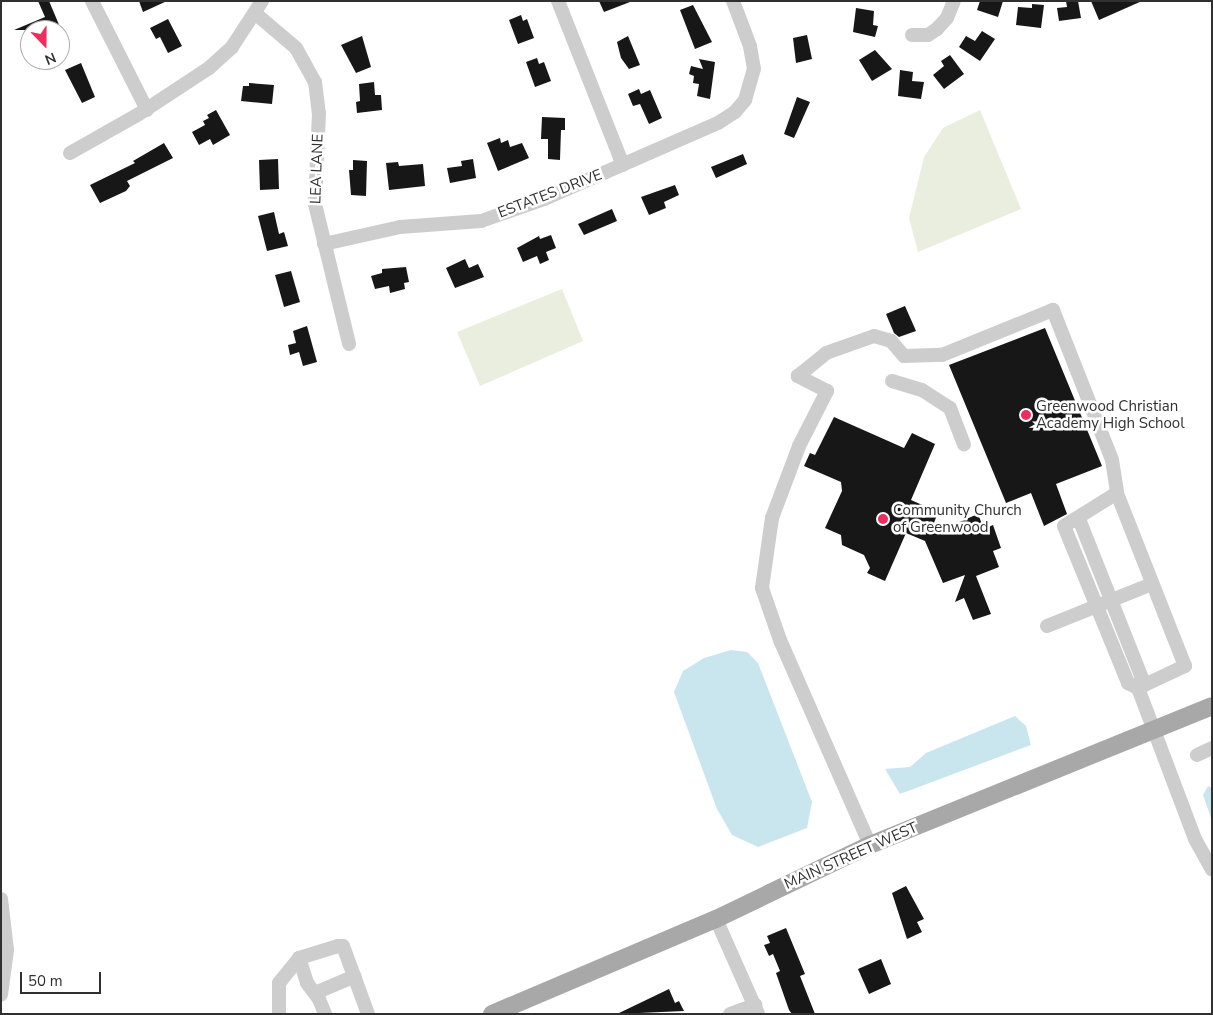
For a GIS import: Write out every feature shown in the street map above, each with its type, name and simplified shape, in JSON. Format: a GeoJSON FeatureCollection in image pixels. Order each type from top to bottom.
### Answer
{"type":"FeatureCollection","features":[{"type":"Feature","properties":{"kind":"main road","name":"MAIN STREET WEST"},"geometry":{"type":"LineString","coordinates":[[492,1014],[716,919],[870,845],[1212,706]]}},
{"type":"Feature","properties":{"kind":"street"},"geometry":{"type":"LineString","coordinates":[[92,1],[147,110]]}},
{"type":"Feature","properties":{"kind":"street"},"geometry":{"type":"LineString","coordinates":[[558,1],[622,165]]}},
{"type":"Feature","properties":{"kind":"street","name":"ESTATES DRIVE"},"geometry":{"type":"LineString","coordinates":[[324,244],[400,227],[481,221],[622,165],[729,117],[746,100],[751,86],[753,57],[734,1]]}},
{"type":"Feature","properties":{"kind":"street"},"geometry":{"type":"LineString","coordinates":[[912,35],[928,35],[937,29],[947,18],[954,1]]}},
{"type":"Feature","properties":{"kind":"street"},"geometry":{"type":"LineString","coordinates":[[70,153],[147,110],[222,57],[259,7]]}},
{"type":"Feature","properties":{"kind":"street","name":"LEA LANE"},"geometry":{"type":"LineString","coordinates":[[259,7],[296,48],[315,82],[319,114],[315,204],[349,344]]}},
{"type":"Feature","properties":{"kind":"street"},"geometry":{"type":"LineString","coordinates":[[870,845],[780,640],[762,588],[772,518],[799,446],[827,391],[798,376],[826,353],[874,336],[891,341],[904,356],[942,355],[1053,310],[1112,460],[1117,493],[1185,666],[1138,688]]}},
{"type":"Feature","properties":{"kind":"street"},"geometry":{"type":"LineString","coordinates":[[892,381],[922,390],[950,408],[964,444]]}},
{"type":"Feature","properties":{"kind":"street"},"geometry":{"type":"LineString","coordinates":[[1117,493],[1079,519],[1064,526],[1128,682],[1138,688],[1156,730],[1195,839],[1212,870]]}},
{"type":"Feature","properties":{"kind":"street"},"geometry":{"type":"LineString","coordinates":[[1079,519],[1142,678],[1138,688]]}},
{"type":"Feature","properties":{"kind":"street"},"geometry":{"type":"LineString","coordinates":[[1047,626],[1152,584]]}},
{"type":"Feature","properties":{"kind":"street"},"geometry":{"type":"LineString","coordinates":[[1197,755],[1212,748]]}},
{"type":"Feature","properties":{"kind":"street"},"geometry":{"type":"LineString","coordinates":[[1,899],[7,950],[1,995]]}},
{"type":"Feature","properties":{"kind":"street"},"geometry":{"type":"LineString","coordinates":[[716,919],[756,1010],[730,1014]]}},
{"type":"Feature","properties":{"kind":"street"},"geometry":{"type":"LineString","coordinates":[[279,1014],[279,983],[299,958],[343,946],[368,1014]]}},
{"type":"Feature","properties":{"kind":"street"},"geometry":{"type":"LineString","coordinates":[[299,958],[307,983],[326,1014]]}},
{"type":"Feature","properties":{"kind":"street"},"geometry":{"type":"LineString","coordinates":[[315,994],[355,976]]}},
{"type":"Feature","properties":{"kind":"green space"},"geometry":{"type":"Polygon","coordinates":[[[980,110],[1021,209],[918,252],[909,218],[924,157],[943,128],[980,110]]]}},
{"type":"Feature","properties":{"kind":"green space"},"geometry":{"type":"Polygon","coordinates":[[[562,289],[583,341],[480,386],[457,332],[562,289]]]}},
{"type":"Feature","properties":{"kind":"water"},"geometry":{"type":"Polygon","coordinates":[[[731,650],[747,652],[758,663],[812,802],[807,828],[758,847],[732,835],[717,809],[674,692],[683,671],[704,658],[731,650]]]}},
{"type":"Feature","properties":{"kind":"water"},"geometry":{"type":"Polygon","coordinates":[[[1015,716],[1026,726],[1031,745],[900,794],[885,769],[910,767],[926,753],[1015,716]]]}},
{"type":"Feature","properties":{"kind":"water"},"geometry":{"type":"Polygon","coordinates":[[[1208,786],[1212,788],[1212,821],[1203,795],[1208,786]]]}},
{"type":"Feature","properties":{"kind":"building"},"geometry":{"type":"Polygon","coordinates":[[[38,1],[49,1],[57,20],[38,20],[45,17],[38,1]]]}},
{"type":"Feature","properties":{"kind":"building"},"geometry":{"type":"Polygon","coordinates":[[[139,1],[167,1],[143,12],[139,1]]]}},
{"type":"Feature","properties":{"kind":"building"},"geometry":{"type":"Polygon","coordinates":[[[599,1],[630,1],[630,2],[604,12],[599,1]]]}},
{"type":"Feature","properties":{"kind":"building"},"geometry":{"type":"Polygon","coordinates":[[[980,1],[1003,1],[998,17],[977,10],[980,1]]]}},
{"type":"Feature","properties":{"kind":"building"},"geometry":{"type":"Polygon","coordinates":[[[1066,1],[1078,1],[1081,18],[1059,21],[1057,8],[1067,7],[1066,1]]]}},
{"type":"Feature","properties":{"kind":"building"},"geometry":{"type":"Polygon","coordinates":[[[1091,1],[1142,1],[1099,20],[1091,1]]]}},
{"type":"Feature","properties":{"kind":"building"},"geometry":{"type":"Polygon","coordinates":[[[1032,4],[1044,5],[1041,28],[1016,25],[1018,7],[1032,8],[1032,4]]]}},
{"type":"Feature","properties":{"kind":"building"},"geometry":{"type":"Polygon","coordinates":[[[693,5],[712,42],[695,49],[680,10],[693,5]]]}},
{"type":"Feature","properties":{"kind":"building"},"geometry":{"type":"Polygon","coordinates":[[[856,8],[874,11],[873,25],[878,26],[875,37],[853,32],[856,8]]]}},
{"type":"Feature","properties":{"kind":"building"},"geometry":{"type":"Polygon","coordinates":[[[521,15],[523,21],[527,19],[534,38],[518,44],[509,20],[521,15]]]}},
{"type":"Feature","properties":{"kind":"building"},"geometry":{"type":"Polygon","coordinates":[[[168,19],[182,46],[168,53],[160,37],[156,39],[150,28],[168,19]]]}},
{"type":"Feature","properties":{"kind":"building"},"geometry":{"type":"Polygon","coordinates":[[[982,31],[995,39],[980,61],[959,47],[966,36],[975,41],[982,31]]]}},
{"type":"Feature","properties":{"kind":"building"},"geometry":{"type":"Polygon","coordinates":[[[807,35],[812,59],[796,63],[793,38],[807,35]]]}},
{"type":"Feature","properties":{"kind":"building"},"geometry":{"type":"Polygon","coordinates":[[[362,36],[371,67],[356,73],[341,45],[362,36]]]}},
{"type":"Feature","properties":{"kind":"building"},"geometry":{"type":"Polygon","coordinates":[[[628,36],[640,65],[629,69],[621,58],[617,42],[628,36]]]}},
{"type":"Feature","properties":{"kind":"building"},"geometry":{"type":"Polygon","coordinates":[[[875,50],[892,69],[872,81],[859,60],[875,50]]]}},
{"type":"Feature","properties":{"kind":"building"},"geometry":{"type":"Polygon","coordinates":[[[950,55],[964,74],[944,89],[933,75],[944,66],[941,61],[950,55]]]}},
{"type":"Feature","properties":{"kind":"building"},"geometry":{"type":"Polygon","coordinates":[[[537,58],[539,64],[544,62],[551,81],[535,87],[526,62],[537,58]]]}},
{"type":"Feature","properties":{"kind":"building"},"geometry":{"type":"Polygon","coordinates":[[[699,59],[715,62],[710,99],[697,96],[699,84],[693,83],[694,76],[689,74],[691,66],[703,69],[699,59]]]}},
{"type":"Feature","properties":{"kind":"building"},"geometry":{"type":"Polygon","coordinates":[[[81,63],[95,97],[82,103],[65,70],[70,70],[70,68],[81,63]]]}},
{"type":"Feature","properties":{"kind":"building"},"geometry":{"type":"Polygon","coordinates":[[[900,70],[913,72],[912,81],[924,82],[921,99],[898,96],[900,70]]]}},
{"type":"Feature","properties":{"kind":"building"},"geometry":{"type":"Polygon","coordinates":[[[374,82],[375,95],[381,95],[382,110],[357,113],[356,102],[360,101],[359,84],[374,82]]]}},
{"type":"Feature","properties":{"kind":"building"},"geometry":{"type":"Polygon","coordinates":[[[249,83],[274,85],[272,104],[241,101],[243,86],[249,86],[249,83]]]}},
{"type":"Feature","properties":{"kind":"building"},"geometry":{"type":"Polygon","coordinates":[[[639,89],[641,94],[650,90],[662,118],[649,124],[640,104],[633,106],[628,94],[639,89]]]}},
{"type":"Feature","properties":{"kind":"building"},"geometry":{"type":"Polygon","coordinates":[[[797,97],[810,102],[794,138],[784,134],[797,97]]]}},
{"type":"Feature","properties":{"kind":"building"},"geometry":{"type":"Polygon","coordinates":[[[216,110],[230,135],[213,145],[210,139],[199,145],[192,132],[205,125],[203,121],[209,118],[207,115],[216,110]]]}},
{"type":"Feature","properties":{"kind":"building"},"geometry":{"type":"Polygon","coordinates":[[[542,117],[565,118],[565,130],[561,130],[560,160],[548,159],[548,139],[541,139],[542,117]]]}},
{"type":"Feature","properties":{"kind":"building"},"geometry":{"type":"Polygon","coordinates":[[[500,138],[501,143],[508,140],[510,147],[522,143],[529,158],[498,171],[487,143],[500,138]]]}},
{"type":"Feature","properties":{"kind":"building"},"geometry":{"type":"Polygon","coordinates":[[[164,143],[173,158],[127,181],[130,186],[126,191],[100,203],[90,185],[135,163],[133,161],[164,143]]]}},
{"type":"Feature","properties":{"kind":"building"},"geometry":{"type":"Polygon","coordinates":[[[743,154],[747,164],[716,178],[711,167],[743,154]]]}},
{"type":"Feature","properties":{"kind":"building"},"geometry":{"type":"Polygon","coordinates":[[[278,159],[279,189],[260,190],[259,160],[278,159]]]}},
{"type":"Feature","properties":{"kind":"building"},"geometry":{"type":"Polygon","coordinates":[[[473,159],[476,178],[450,183],[447,168],[462,166],[461,161],[473,159]]]}},
{"type":"Feature","properties":{"kind":"building"},"geometry":{"type":"Polygon","coordinates":[[[353,160],[367,161],[366,196],[351,195],[349,170],[353,170],[353,160]]]}},
{"type":"Feature","properties":{"kind":"building"},"geometry":{"type":"Polygon","coordinates":[[[398,162],[399,166],[423,164],[425,186],[389,190],[386,163],[398,162]]]}},
{"type":"Feature","properties":{"kind":"building"},"geometry":{"type":"Polygon","coordinates":[[[675,185],[679,195],[664,202],[666,208],[649,215],[641,197],[675,185]]]}},
{"type":"Feature","properties":{"kind":"building"},"geometry":{"type":"Polygon","coordinates":[[[612,209],[617,221],[584,235],[578,224],[612,209]]]}},
{"type":"Feature","properties":{"kind":"building"},"geometry":{"type":"Polygon","coordinates":[[[274,212],[279,234],[284,232],[288,246],[267,251],[258,216],[274,212]]]}},
{"type":"Feature","properties":{"kind":"building"},"geometry":{"type":"Polygon","coordinates":[[[551,235],[556,248],[546,252],[549,260],[540,264],[537,256],[523,262],[517,248],[539,236],[540,239],[551,235]]]}},
{"type":"Feature","properties":{"kind":"building"},"geometry":{"type":"Polygon","coordinates":[[[465,259],[469,268],[478,264],[484,277],[455,288],[446,268],[465,259]]]}},
{"type":"Feature","properties":{"kind":"building"},"geometry":{"type":"Polygon","coordinates":[[[406,267],[409,282],[404,283],[405,289],[390,293],[389,286],[375,289],[371,276],[382,273],[382,269],[406,267]]]}},
{"type":"Feature","properties":{"kind":"building"},"geometry":{"type":"Polygon","coordinates":[[[291,271],[300,302],[284,307],[275,275],[291,271]]]}},
{"type":"Feature","properties":{"kind":"building"},"geometry":{"type":"Polygon","coordinates":[[[905,306],[916,331],[899,337],[894,333],[886,314],[905,306]]]}},
{"type":"Feature","properties":{"kind":"building"},"geometry":{"type":"Polygon","coordinates":[[[307,326],[317,362],[303,366],[299,352],[290,355],[288,345],[296,343],[293,331],[307,326]]]}},
{"type":"Feature","properties":{"kind":"building","name":"Greenwood Christian Academy High School"},"geometry":{"type":"Polygon","coordinates":[[[1045,328],[1102,466],[1056,484],[1067,514],[1044,526],[1031,493],[1006,503],[949,365],[1045,328]]]}},
{"type":"Feature","properties":{"kind":"building","name":"Community Church of Greenwood"},"geometry":{"type":"Polygon","coordinates":[[[834,417],[904,448],[912,433],[935,444],[911,500],[938,512],[934,523],[945,528],[978,514],[984,529],[993,525],[1001,548],[993,551],[999,567],[976,576],[991,614],[973,620],[964,598],[955,602],[965,575],[943,583],[925,541],[906,533],[885,581],[867,573],[870,568],[864,555],[842,545],[841,535],[825,528],[842,491],[841,482],[804,466],[810,453],[815,455],[834,417]]]}},
{"type":"Feature","properties":{"kind":"building"},"geometry":{"type":"Polygon","coordinates":[[[906,886],[924,919],[917,922],[922,932],[907,939],[892,893],[906,886]]]}},
{"type":"Feature","properties":{"kind":"building"},"geometry":{"type":"Polygon","coordinates":[[[786,928],[805,974],[800,976],[815,1014],[792,1014],[789,1010],[776,973],[780,971],[773,954],[769,956],[764,945],[770,943],[767,936],[786,928]]]}},
{"type":"Feature","properties":{"kind":"building"},"geometry":{"type":"Polygon","coordinates":[[[881,959],[891,984],[869,994],[858,969],[881,959]]]}},
{"type":"Feature","properties":{"kind":"building"},"geometry":{"type":"Polygon","coordinates":[[[669,989],[675,1003],[679,1001],[684,1011],[617,1014],[669,989]]]}},
{"type":"Feature","properties":{"kind":"place","name":"Greenwood Christian Academy High School"},"geometry":{"type":"Point","coordinates":[1026,415]}},
{"type":"Feature","properties":{"kind":"place","name":"Community Church of Greenwood"},"geometry":{"type":"Point","coordinates":[883,519]}}]}
